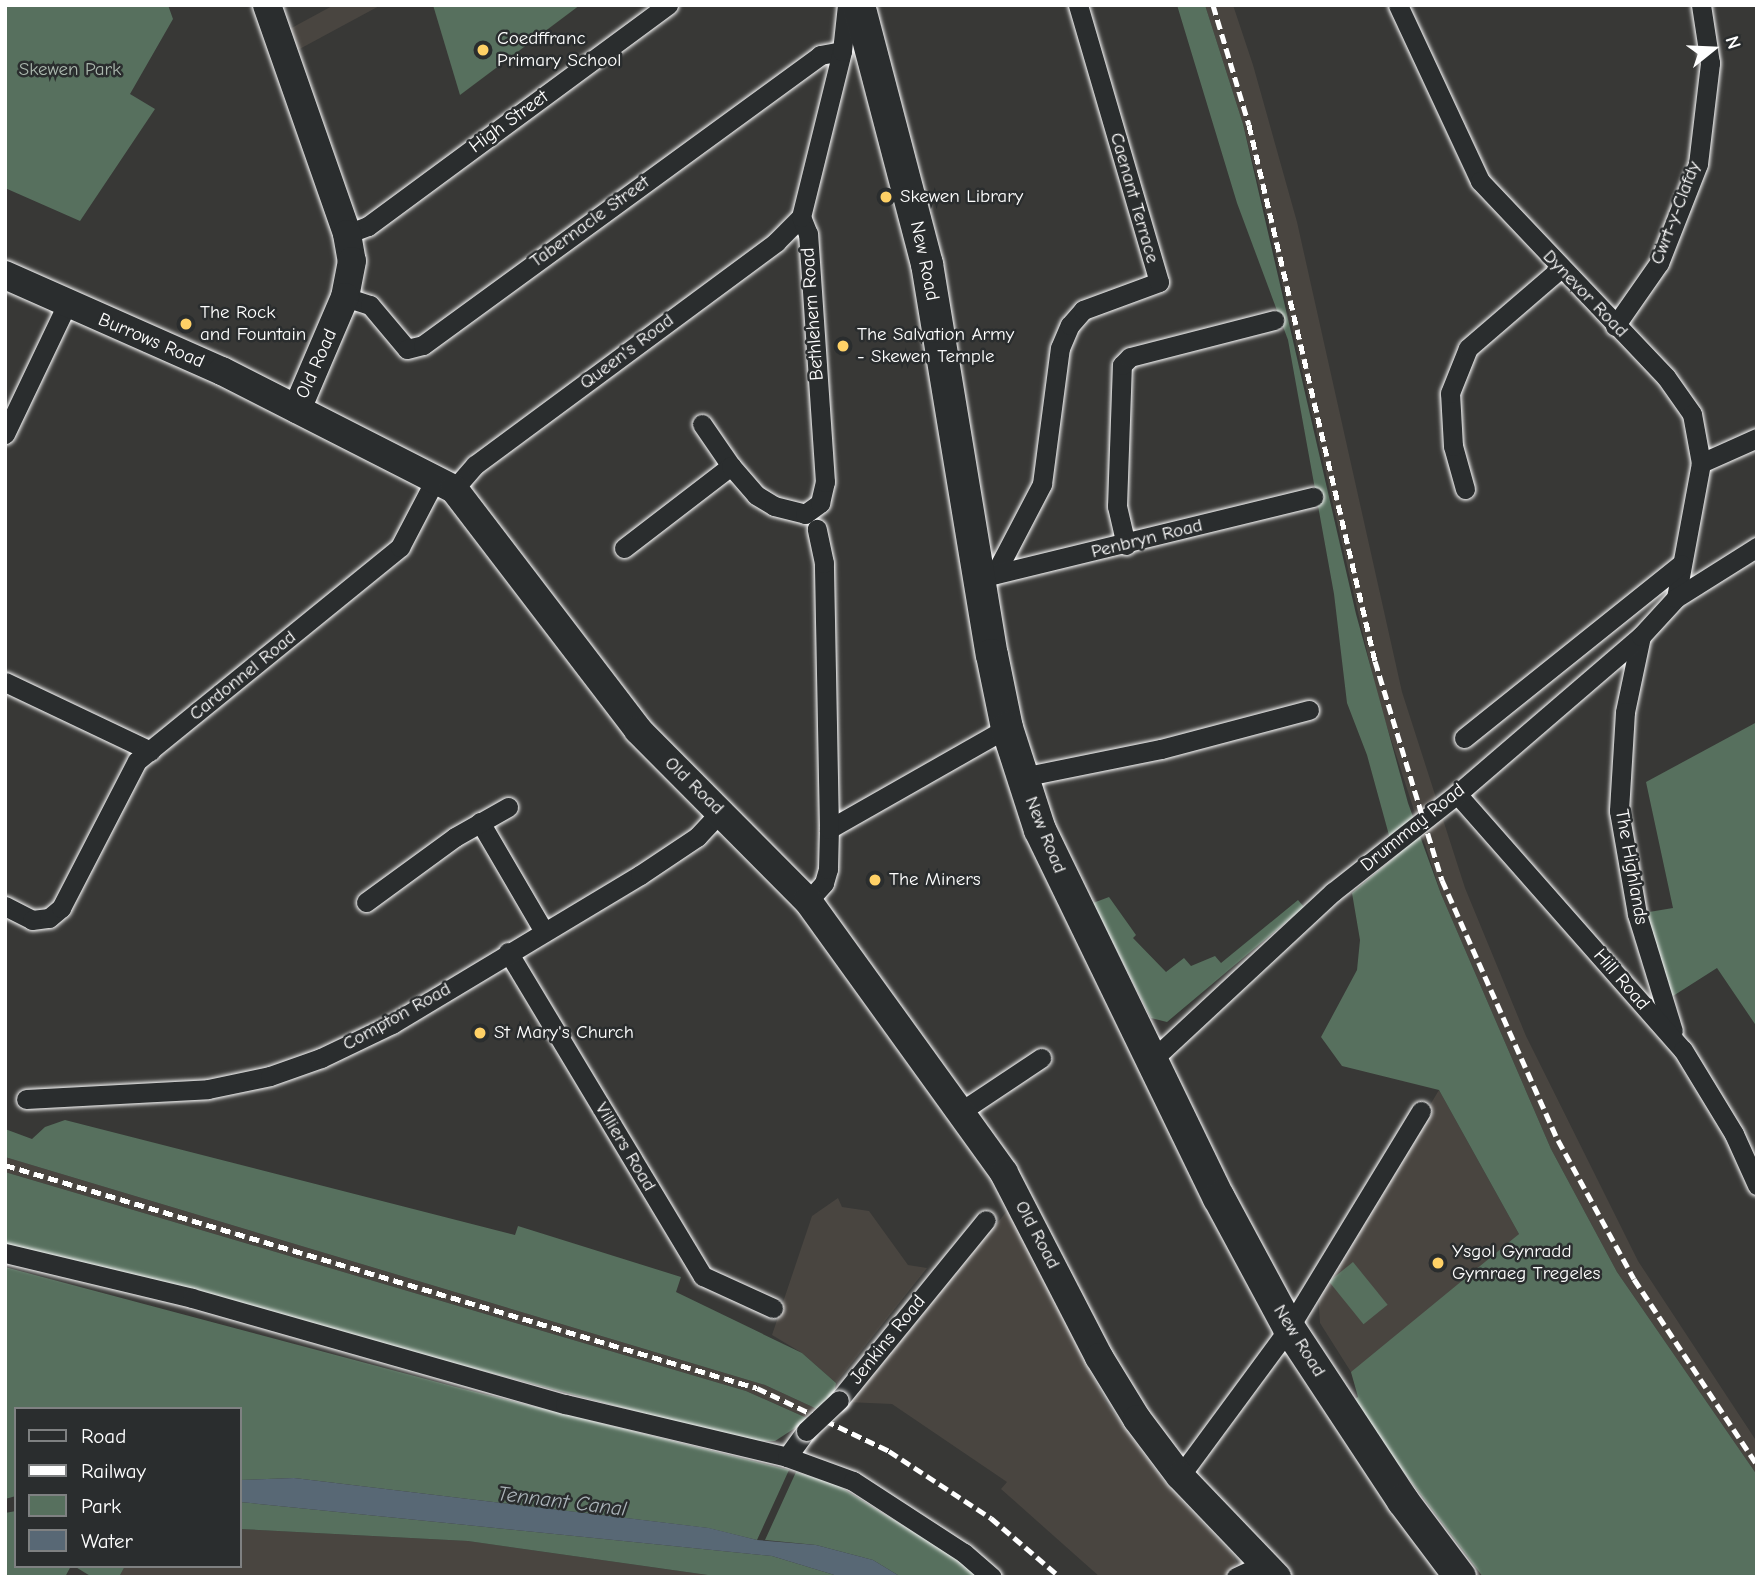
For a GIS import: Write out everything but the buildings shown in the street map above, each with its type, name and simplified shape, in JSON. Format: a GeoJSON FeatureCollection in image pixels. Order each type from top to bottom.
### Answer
{"type":"FeatureCollection","features":[{"type":"Feature","properties":{"kind":"main road","name":"Old Road"},"geometry":{"type":"LineString","coordinates":[[267,5],[347,234],[352,261],[345,297],[297,409],[445,484],[621,710],[808,901],[963,1110],[1004,1173],[1099,1357],[1180,1476],[1271,1570]]}},
{"type":"Feature","properties":{"kind":"main road","name":"New Road"},"geometry":{"type":"LineString","coordinates":[[859,5],[927,264],[987,576],[1007,728],[1022,777],[1061,877],[1289,1328],[1404,1501],[1460,1577]]}},
{"type":"Feature","properties":{"kind":"main road","name":"Burrows Road"},"geometry":{"type":"LineString","coordinates":[[5,275],[297,409]]}},
{"type":"Feature","properties":{"kind":"street","name":"High Street"},"geometry":{"type":"LineString","coordinates":[[347,234],[368,226],[668,5]]}},
{"type":"Feature","properties":{"kind":"street","name":"Bethlehem Road"},"geometry":{"type":"LineString","coordinates":[[731,466],[756,495],[774,506],[805,514],[820,503],[825,482],[808,234],[801,216],[842,51],[847,5]]}},
{"type":"Feature","properties":{"kind":"street","name":"Caenant Terrace"},"geometry":{"type":"LineString","coordinates":[[987,576],[1042,484],[1060,348],[1083,310],[1159,282],[1078,5]]}},
{"type":"Feature","properties":{"kind":"street","name":"Dynevor Road"},"geometry":{"type":"LineString","coordinates":[[1398,5],[1480,181],[1560,269],[1666,377],[1692,414],[1701,463],[1676,598]]}},
{"type":"Feature","properties":{"kind":"street","name":"Cwrt-y-Clafdy"},"geometry":{"type":"LineString","coordinates":[[1615,326],[1659,263],[1698,164],[1710,64],[1701,5]]}},
{"type":"Feature","properties":{"kind":"street","name":"Tabernacle Street"},"geometry":{"type":"LineString","coordinates":[[345,297],[370,305],[407,349],[423,345],[820,55],[842,51]]}},
{"type":"Feature","properties":{"kind":"street","name":"Queen's Road"},"geometry":{"type":"LineString","coordinates":[[445,484],[475,465],[776,242],[801,216]]}},
{"type":"Feature","properties":{"kind":"street"},"geometry":{"type":"LineString","coordinates":[[1465,489],[1453,446],[1450,393],[1468,348],[1560,269]]}},
{"type":"Feature","properties":{"kind":"street"},"geometry":{"type":"LineString","coordinates":[[5,434],[67,304]]}},
{"type":"Feature","properties":{"kind":"street"},"geometry":{"type":"LineString","coordinates":[[1126,545],[1117,506],[1122,365],[1130,357],[1274,320]]}},
{"type":"Feature","properties":{"kind":"street"},"geometry":{"type":"LineString","coordinates":[[624,548],[731,466],[702,424]]}},
{"type":"Feature","properties":{"kind":"street"},"geometry":{"type":"LineString","coordinates":[[1701,463],[1757,438]]}},
{"type":"Feature","properties":{"kind":"street","name":"Cardonnel Road"},"geometry":{"type":"LineString","coordinates":[[5,906],[32,919],[49,918],[61,908],[127,775],[150,751],[400,547],[445,484]]}},
{"type":"Feature","properties":{"kind":"street","name":"Penbryn Road"},"geometry":{"type":"LineString","coordinates":[[987,576],[1126,545],[1313,497]]}},
{"type":"Feature","properties":{"kind":"street"},"geometry":{"type":"LineString","coordinates":[[808,901],[824,883],[828,869],[829,829],[824,564],[817,529]]}},
{"type":"Feature","properties":{"kind":"street","name":"Drummau Road"},"geometry":{"type":"LineString","coordinates":[[1152,1060],[1333,892],[1457,794],[1641,636],[1676,598],[1757,547]]}},
{"type":"Feature","properties":{"kind":"street"},"geometry":{"type":"LineString","coordinates":[[1464,738],[1681,564]]}},
{"type":"Feature","properties":{"kind":"street","name":"The Highlands"},"geometry":{"type":"LineString","coordinates":[[1641,636],[1625,712],[1619,811],[1637,914],[1667,1019],[1683,1050]]}},
{"type":"Feature","properties":{"kind":"street"},"geometry":{"type":"LineString","coordinates":[[5,682],[150,751]]}},
{"type":"Feature","properties":{"kind":"street"},"geometry":{"type":"LineString","coordinates":[[1022,777],[1161,749],[1309,710]]}},
{"type":"Feature","properties":{"kind":"street"},"geometry":{"type":"LineString","coordinates":[[829,829],[1007,728]]}},
{"type":"Feature","properties":{"kind":"street","name":"Hill Road"},"geometry":{"type":"LineString","coordinates":[[1457,794],[1683,1050],[1734,1134],[1757,1185]]}},
{"type":"Feature","properties":{"kind":"street"},"geometry":{"type":"LineString","coordinates":[[366,902],[480,822],[508,807]]}},
{"type":"Feature","properties":{"kind":"street","name":"Compton Road"},"geometry":{"type":"LineString","coordinates":[[26,1099],[208,1089],[270,1076],[321,1058],[392,1024],[697,837],[721,811]]}},
{"type":"Feature","properties":{"kind":"street"},"geometry":{"type":"LineString","coordinates":[[480,822],[543,930]]}},
{"type":"Feature","properties":{"kind":"street","name":"Villiers Road"},"geometry":{"type":"LineString","coordinates":[[508,952],[703,1276],[773,1308]]}},
{"type":"Feature","properties":{"kind":"street"},"geometry":{"type":"LineString","coordinates":[[963,1110],[1041,1058]]}},
{"type":"Feature","properties":{"kind":"street"},"geometry":{"type":"LineString","coordinates":[[1180,1476],[1289,1328],[1421,1111]]}},
{"type":"Feature","properties":{"kind":"street","name":"Jenkins Road"},"geometry":{"type":"LineString","coordinates":[[787,1457],[806,1431],[839,1400],[986,1220]]}},
{"type":"Feature","properties":{"kind":"street"},"geometry":{"type":"LineString","coordinates":[[5,1253],[192,1298],[565,1404],[787,1457],[853,1481],[964,1553],[992,1577]]}},
{"type":"Feature","properties":{"kind":"street"},"geometry":{"type":"LineString","coordinates":[[1236,1577],[1271,1570]]}},
{"type":"Feature","properties":{"kind":"shaded area"},"geometry":{"type":"Polygon","coordinates":[[[334,5],[381,5],[294,52],[286,31],[334,5]]]}},
{"type":"Feature","properties":{"kind":"shaded area"},"geometry":{"type":"Polygon","coordinates":[[[1205,5],[1233,5],[1253,65],[1297,222],[1402,692],[1465,888],[1526,1036],[1638,1261],[1757,1442],[1757,1475],[1617,1272],[1551,1149],[1441,894],[1378,699],[1268,223],[1243,124],[1205,5]]]}},
{"type":"Feature","properties":{"kind":"shaded area"},"geometry":{"type":"Polygon","coordinates":[[[1439,1090],[1519,1234],[1359,1397],[1351,1372],[1320,1323],[1318,1292],[1439,1090]]]}},
{"type":"Feature","properties":{"kind":"shaded area"},"geometry":{"type":"Polygon","coordinates":[[[5,1157],[765,1385],[817,1409],[809,1419],[746,1391],[5,1172],[5,1157]]]}},
{"type":"Feature","properties":{"kind":"shaded area"},"geometry":{"type":"Polygon","coordinates":[[[838,1198],[842,1207],[869,1211],[908,1265],[927,1268],[836,1383],[802,1353],[772,1335],[812,1216],[838,1198]]]}},
{"type":"Feature","properties":{"kind":"shaded area"},"geometry":{"type":"Polygon","coordinates":[[[1008,1210],[1107,1404],[1166,1484],[1232,1554],[1237,1563],[1224,1577],[1100,1577],[1001,1489],[1007,1482],[892,1404],[847,1402],[1008,1210]]]}},
{"type":"Feature","properties":{"kind":"shaded area"},"geometry":{"type":"Polygon","coordinates":[[[242,1529],[468,1541],[722,1577],[119,1577],[124,1568],[242,1568],[242,1529]]]}},
{"type":"Feature","properties":{"kind":"green space","name":"Skewen Park"},"geometry":{"type":"Polygon","coordinates":[[[5,5],[168,5],[173,19],[130,94],[155,109],[80,221],[5,188],[5,5]]]}},
{"type":"Feature","properties":{"kind":"green space","name":"Coedffranc Primary School"},"geometry":{"type":"Polygon","coordinates":[[[433,5],[580,5],[460,95],[433,5]]]}},
{"type":"Feature","properties":{"kind":"green space"},"geometry":{"type":"Polygon","coordinates":[[[1177,5],[1205,5],[1243,124],[1356,614],[1408,803],[1441,894],[1551,1149],[1617,1272],[1757,1475],[1757,1577],[1483,1577],[1351,1402],[1358,1397],[1351,1372],[1519,1234],[1439,1090],[1342,1066],[1321,1037],[1357,970],[1360,940],[1352,893],[1395,857],[1367,755],[1347,703],[1334,594],[1288,340],[1237,203],[1177,5]]]}},
{"type":"Feature","properties":{"kind":"green space"},"geometry":{"type":"Polygon","coordinates":[[[1757,722],[1757,1027],[1717,968],[1662,1003],[1637,914],[1673,908],[1646,782],[1757,722]]]}},
{"type":"Feature","properties":{"kind":"green space"},"geometry":{"type":"Polygon","coordinates":[[[1109,897],[1136,935],[1133,938],[1166,972],[1184,958],[1191,966],[1215,956],[1221,963],[1298,900],[1304,907],[1167,1022],[1151,1018],[1093,903],[1109,897]]]}},
{"type":"Feature","properties":{"kind":"green space"},"geometry":{"type":"Polygon","coordinates":[[[65,1120],[515,1235],[518,1226],[681,1277],[676,1292],[802,1353],[836,1383],[834,1394],[817,1409],[765,1385],[5,1157],[5,1129],[32,1139],[45,1127],[65,1120]]]}},
{"type":"Feature","properties":{"kind":"green space"},"geometry":{"type":"Polygon","coordinates":[[[5,1172],[746,1391],[809,1419],[775,1441],[748,1441],[5,1244],[5,1172]]]}},
{"type":"Feature","properties":{"kind":"green space"},"geometry":{"type":"Polygon","coordinates":[[[1353,1262],[1388,1305],[1364,1324],[1329,1282],[1353,1262]]]}},
{"type":"Feature","properties":{"kind":"green space"},"geometry":{"type":"Polygon","coordinates":[[[5,1267],[456,1387],[789,1470],[757,1540],[708,1528],[294,1478],[242,1480],[242,1407],[14,1407],[14,1497],[5,1499],[5,1267]]]}},
{"type":"Feature","properties":{"kind":"green space"},"geometry":{"type":"Polygon","coordinates":[[[796,1472],[837,1485],[951,1555],[978,1577],[901,1577],[873,1560],[816,1545],[765,1540],[796,1472]]]}},
{"type":"Feature","properties":{"kind":"green space"},"geometry":{"type":"Polygon","coordinates":[[[242,1502],[772,1556],[841,1577],[722,1577],[468,1541],[242,1529],[242,1502]]]}},
{"type":"Feature","properties":{"kind":"green space"},"geometry":{"type":"Polygon","coordinates":[[[14,1511],[14,1568],[70,1568],[65,1577],[5,1577],[5,1513],[14,1511]]]}},
{"type":"Feature","properties":{"kind":"green space"},"geometry":{"type":"Polygon","coordinates":[[[77,1568],[124,1568],[119,1577],[92,1577],[77,1568]]]}},
{"type":"Feature","properties":{"kind":"water"},"geometry":{"type":"Polygon","coordinates":[[[294,1478],[709,1528],[757,1540],[816,1545],[873,1560],[901,1577],[841,1577],[772,1556],[242,1502],[242,1480],[294,1478]]]}},
{"type":"Feature","properties":{"kind":"railway"},"geometry":{"type":"LineString","coordinates":[[1213,5],[1249,125],[1375,661],[1442,880],[1558,1140],[1634,1279],[1757,1465]]}},
{"type":"Feature","properties":{"kind":"railway"},"geometry":{"type":"LineString","coordinates":[[5,1165],[757,1388],[889,1451],[991,1518],[1060,1577]]}},
{"type":"Feature","properties":{"kind":"place","name":"Coedffranc Primary School"},"geometry":{"type":"Point","coordinates":[483,50]}},
{"type":"Feature","properties":{"kind":"place","name":"Skewen Library"},"geometry":{"type":"Point","coordinates":[886,197]}},
{"type":"Feature","properties":{"kind":"place","name":"The Rock and Fountain"},"geometry":{"type":"Point","coordinates":[186,324]}},
{"type":"Feature","properties":{"kind":"place","name":"The Salvation Army - Skewen Temple"},"geometry":{"type":"Point","coordinates":[843,346]}},
{"type":"Feature","properties":{"kind":"place","name":"The Miners"},"geometry":{"type":"Point","coordinates":[875,880]}},
{"type":"Feature","properties":{"kind":"place","name":"St Mary's Church"},"geometry":{"type":"Point","coordinates":[480,1033]}},
{"type":"Feature","properties":{"kind":"place","name":"Ysgol Gynradd Gymraeg Tregeles"},"geometry":{"type":"Point","coordinates":[1438,1263]}},
{"type":"Feature","properties":{"kind":"water label","name":"Tennant Canal"},"geometry":{"type":"Point","coordinates":[562,1501]}}]}
